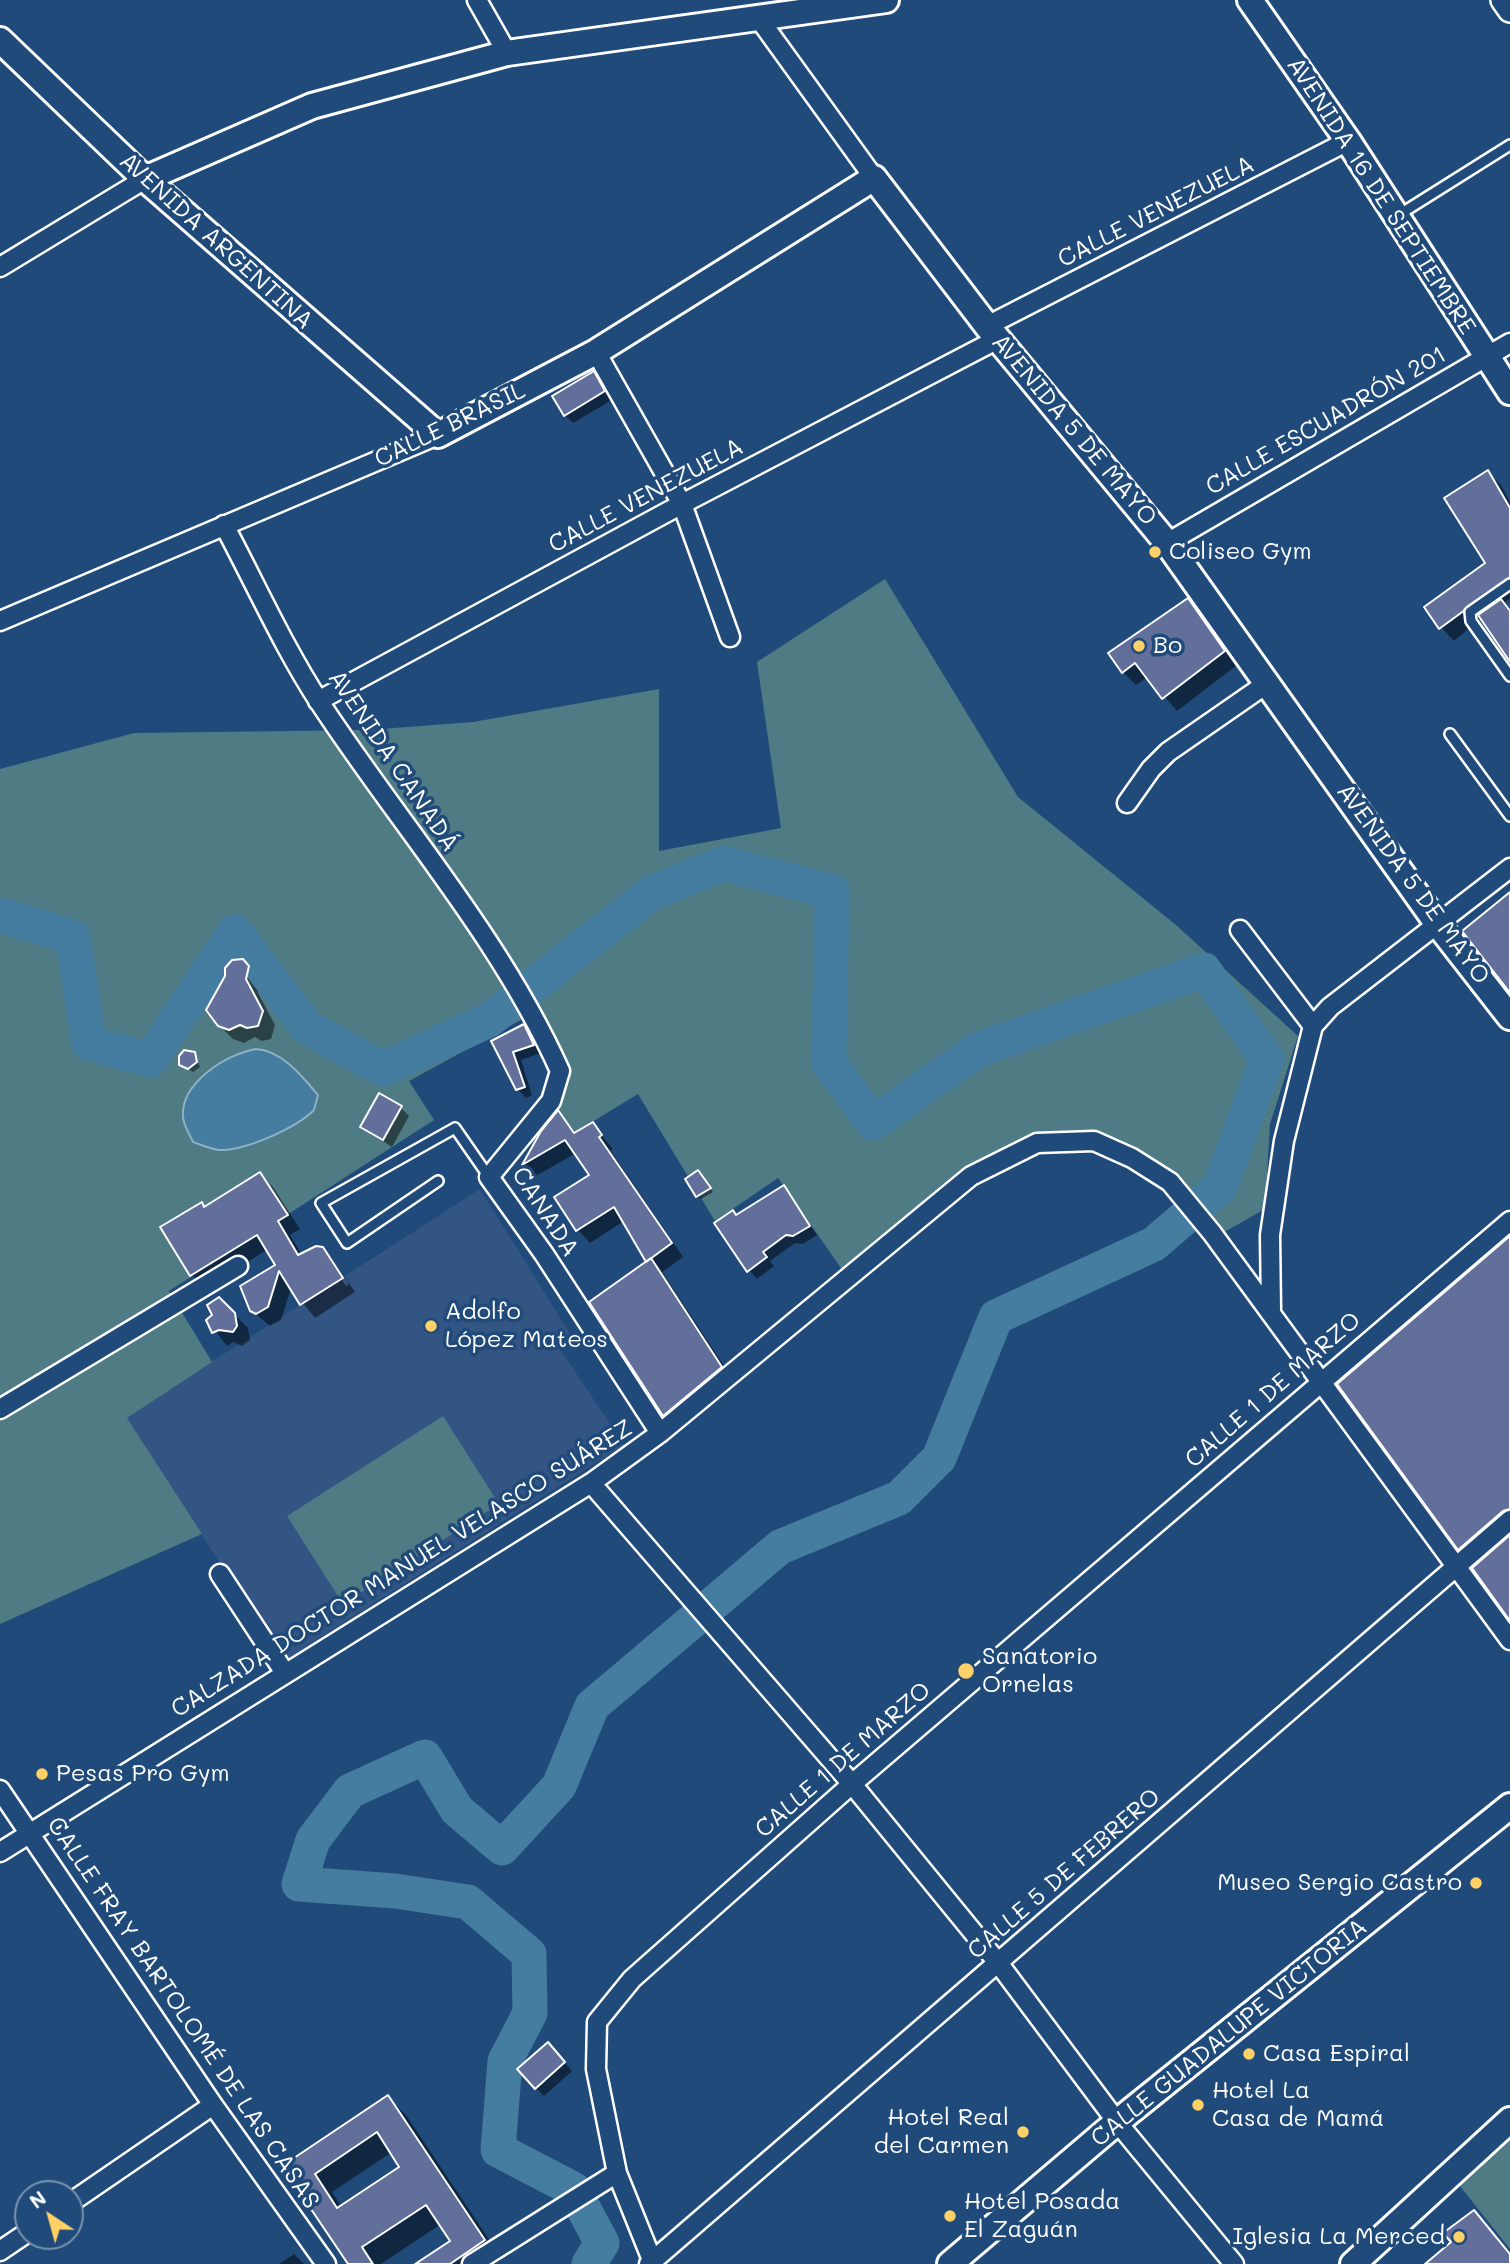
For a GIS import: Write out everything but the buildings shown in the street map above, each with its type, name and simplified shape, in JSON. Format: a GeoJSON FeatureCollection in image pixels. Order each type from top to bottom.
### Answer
{"type":"FeatureCollection","features":[{"type":"Feature","properties":{"kind":"main road"},"geometry":{"type":"LineString","coordinates":[[145,179],[312,106],[507,53],[886,0]]}},
{"type":"Feature","properties":{"kind":"main road","name":"AVENIDA 16 DE SEPTIEMBRE"},"geometry":{"type":"LineString","coordinates":[[1250,0],[1348,141],[1510,392]]}},
{"type":"Feature","properties":{"kind":"main road","name":"AVENIDA ARGENTINA"},"geometry":{"type":"LineString","coordinates":[[0,40],[145,179],[438,435]]}},
{"type":"Feature","properties":{"kind":"main road","name":"AVENIDA 5 DE MAYO"},"geometry":{"type":"LineString","coordinates":[[874,178],[993,332],[1167,542],[1269,682],[1439,926],[1510,1017]]}},
{"type":"Feature","properties":{"kind":"main road","name":"CALLE BRASIL"},"geometry":{"type":"LineString","coordinates":[[438,435],[596,352],[874,178]]}},
{"type":"Feature","properties":{"kind":"main road","name":"CALLE GUADALUPE VICTORIA"},"geometry":{"type":"LineString","coordinates":[[950,2264],[1117,2122],[1510,1806]]}},
{"type":"Feature","properties":{"kind":"main road"},"geometry":{"type":"LineString","coordinates":[[1353,2264],[1510,2120]]}},
{"type":"Feature","properties":{"kind":"street"},"geometry":{"type":"LineString","coordinates":[[477,0],[507,53]]}},
{"type":"Feature","properties":{"kind":"street"},"geometry":{"type":"LineString","coordinates":[[1503,0],[1510,10]]}},
{"type":"Feature","properties":{"kind":"street","name":"AVENIDA 5 DE MAYO"},"geometry":{"type":"LineString","coordinates":[[757,16],[874,178]]}},
{"type":"Feature","properties":{"kind":"street","name":"CALLE VENEZUELA"},"geometry":{"type":"LineString","coordinates":[[318,701],[1348,141]]}},
{"type":"Feature","properties":{"kind":"street"},"geometry":{"type":"LineString","coordinates":[[0,267],[145,179]]}},
{"type":"Feature","properties":{"kind":"street","name":"CALLE ESCUADRÓN 201"},"geometry":{"type":"LineString","coordinates":[[1167,542],[1510,342]]}},
{"type":"Feature","properties":{"kind":"street"},"geometry":{"type":"LineString","coordinates":[[596,352],[682,504],[730,637]]}},
{"type":"Feature","properties":{"kind":"street","name":"CALLE BRASIL"},"geometry":{"type":"LineString","coordinates":[[2,615],[438,435]]}},
{"type":"Feature","properties":{"kind":"street","name":"AVENIDA CANADÁ"},"geometry":{"type":"LineString","coordinates":[[224,525],[318,701],[536,1016]]}},
{"type":"Feature","properties":{"kind":"street"},"geometry":{"type":"LineString","coordinates":[[1128,803],[1150,769],[1168,752],[1269,682]]}},
{"type":"Feature","properties":{"kind":"street"},"geometry":{"type":"LineString","coordinates":[[1271,1311],[1270,1235],[1284,1141],[1313,1026],[1330,1007],[1439,926],[1510,868]]}},
{"type":"Feature","properties":{"kind":"street"},"geometry":{"type":"LineString","coordinates":[[1240,930],[1313,1026]]}},
{"type":"Feature","properties":{"kind":"street","name":"CANADA"},"geometry":{"type":"LineString","coordinates":[[536,1016],[560,1071],[551,1101],[489,1177],[544,1254],[660,1433]]}},
{"type":"Feature","properties":{"kind":"street","name":"CALZADA DOCTOR MANUEL VELASCO SUÁREZ"},"geometry":{"type":"LineString","coordinates":[[0,1852],[591,1483],[660,1433],[971,1176],[1037,1143],[1094,1141],[1132,1158],[1170,1182],[1271,1311],[1510,1640]]}},
{"type":"Feature","properties":{"kind":"street","name":"CALLE 1 DE MARZO"},"geometry":{"type":"LineString","coordinates":[[650,2262],[618,2173],[596,2069],[597,2022],[632,1979],[852,1784],[1510,1221]]}},
{"type":"Feature","properties":{"kind":"street"},"geometry":{"type":"LineString","coordinates":[[0,1409],[238,1266]]}},
{"type":"Feature","properties":{"kind":"street"},"geometry":{"type":"LineString","coordinates":[[591,1483],[852,1784],[999,1964],[1117,2122],[1234,2264]]}},
{"type":"Feature","properties":{"kind":"street","name":"CALLE 5 DE FEBRERO"},"geometry":{"type":"LineString","coordinates":[[650,2262],[999,1964],[1510,1520]]}},
{"type":"Feature","properties":{"kind":"street"},"geometry":{"type":"LineString","coordinates":[[220,1574],[285,1673]]}},
{"type":"Feature","properties":{"kind":"street","name":"CALLE FRAY BARTOLOMÉ DE LAS CASAS"},"geometry":{"type":"LineString","coordinates":[[0,1790],[213,2105],[326,2264]]}},
{"type":"Feature","properties":{"kind":"street"},"geometry":{"type":"LineString","coordinates":[[84,2193],[213,2105]]}},
{"type":"Feature","properties":{"kind":"street"},"geometry":{"type":"LineString","coordinates":[[472,2264],[566,2206],[596,2184],[618,2173]]}},
{"type":"Feature","properties":{"kind":"lane"},"geometry":{"type":"LineString","coordinates":[[1396,216],[1510,145]]}},
{"type":"Feature","properties":{"kind":"lane"},"geometry":{"type":"LineString","coordinates":[[1508,589],[1470,612],[1471,621],[1510,676]]}},
{"type":"Feature","properties":{"kind":"lane"},"geometry":{"type":"LineString","coordinates":[[1450,734],[1510,816]]}},
{"type":"Feature","properties":{"kind":"lane"},"geometry":{"type":"LineString","coordinates":[[438,1181],[346,1243],[321,1203],[455,1129],[489,1177]]}},
{"type":"Feature","properties":{"kind":"shaded area"},"geometry":{"type":"Polygon","coordinates":[[[256,1049],[274,1054],[298,1072],[318,1095],[314,1110],[283,1131],[242,1147],[219,1150],[193,1142],[183,1116],[189,1092],[207,1072],[219,1064],[256,1049]]]}},
{"type":"Feature","properties":{"kind":"shaded area"},"geometry":{"type":"Polygon","coordinates":[[[480,1189],[571,1335],[558,1346],[624,1445],[283,1661],[126,1417],[480,1189]]]}},
{"type":"Feature","properties":{"kind":"green space"},"geometry":{"type":"Polygon","coordinates":[[[885,579],[1018,797],[1176,925],[1298,1036],[1270,1124],[1265,1209],[1219,1235],[1135,1152],[1037,1138],[848,1278],[778,1178],[715,1221],[638,1094],[574,1133],[555,1106],[565,1063],[541,1009],[409,1081],[434,1120],[169,1291],[212,1362],[127,1418],[202,1534],[0,1624],[0,769],[134,733],[368,730],[473,722],[659,689],[659,851],[781,828],[757,662],[885,579]]]}},
{"type":"Feature","properties":{"kind":"green space"},"geometry":{"type":"Polygon","coordinates":[[[443,1416],[499,1504],[343,1604],[287,1516],[443,1416]]]}},
{"type":"Feature","properties":{"kind":"green space"},"geometry":{"type":"Polygon","coordinates":[[[1510,2139],[1510,2249],[1459,2185],[1510,2139]]]}},
{"type":"Feature","properties":{"kind":"waterway"},"geometry":{"type":"LineString","coordinates":[[0,915],[73,937],[89,1043],[150,1060],[235,932],[307,1027],[383,1069],[489,1020],[651,893],[724,863],[832,892],[829,1063],[873,1123],[977,1050],[1204,970],[1267,1059],[1220,1187],[1154,1244],[996,1317],[939,1458],[899,1498],[780,1547],[592,1706],[559,1786],[502,1848],[457,1810],[425,1757],[350,1791],[313,1840],[299,1884],[395,1891],[468,1902],[529,1954],[530,2013],[505,2061],[498,2150],[573,2189],[602,2243],[589,2264]]}},
{"type":"Feature","properties":{"kind":"place","name":"Coliseo Gym"},"geometry":{"type":"Point","coordinates":[1155,552]}},
{"type":"Feature","properties":{"kind":"place","name":"Bo"},"geometry":{"type":"Point","coordinates":[1139,646]}},
{"type":"Feature","properties":{"kind":"place","name":"Adolfo López Mateos"},"geometry":{"type":"Point","coordinates":[431,1326]}},
{"type":"Feature","properties":{"kind":"place","name":"Sanatorio Ornelas"},"geometry":{"type":"Point","coordinates":[966,1671]}},
{"type":"Feature","properties":{"kind":"place","name":"Pesas Pro Gym"},"geometry":{"type":"Point","coordinates":[42,1774]}},
{"type":"Feature","properties":{"kind":"place","name":"Museo Sergio Castro"},"geometry":{"type":"Point","coordinates":[1476,1883]}},
{"type":"Feature","properties":{"kind":"place","name":"Casa Espiral"},"geometry":{"type":"Point","coordinates":[1249,2054]}},
{"type":"Feature","properties":{"kind":"place","name":"Hotel La Casa de Mamá"},"geometry":{"type":"Point","coordinates":[1198,2105]}},
{"type":"Feature","properties":{"kind":"place","name":"Hotel Real del Carmen"},"geometry":{"type":"Point","coordinates":[1023,2132]}},
{"type":"Feature","properties":{"kind":"place","name":"Hotel Posada El Zaguán"},"geometry":{"type":"Point","coordinates":[950,2216]}},
{"type":"Feature","properties":{"kind":"place","name":"Iglesia La Merced"},"geometry":{"type":"Point","coordinates":[1459,2237]}}]}
